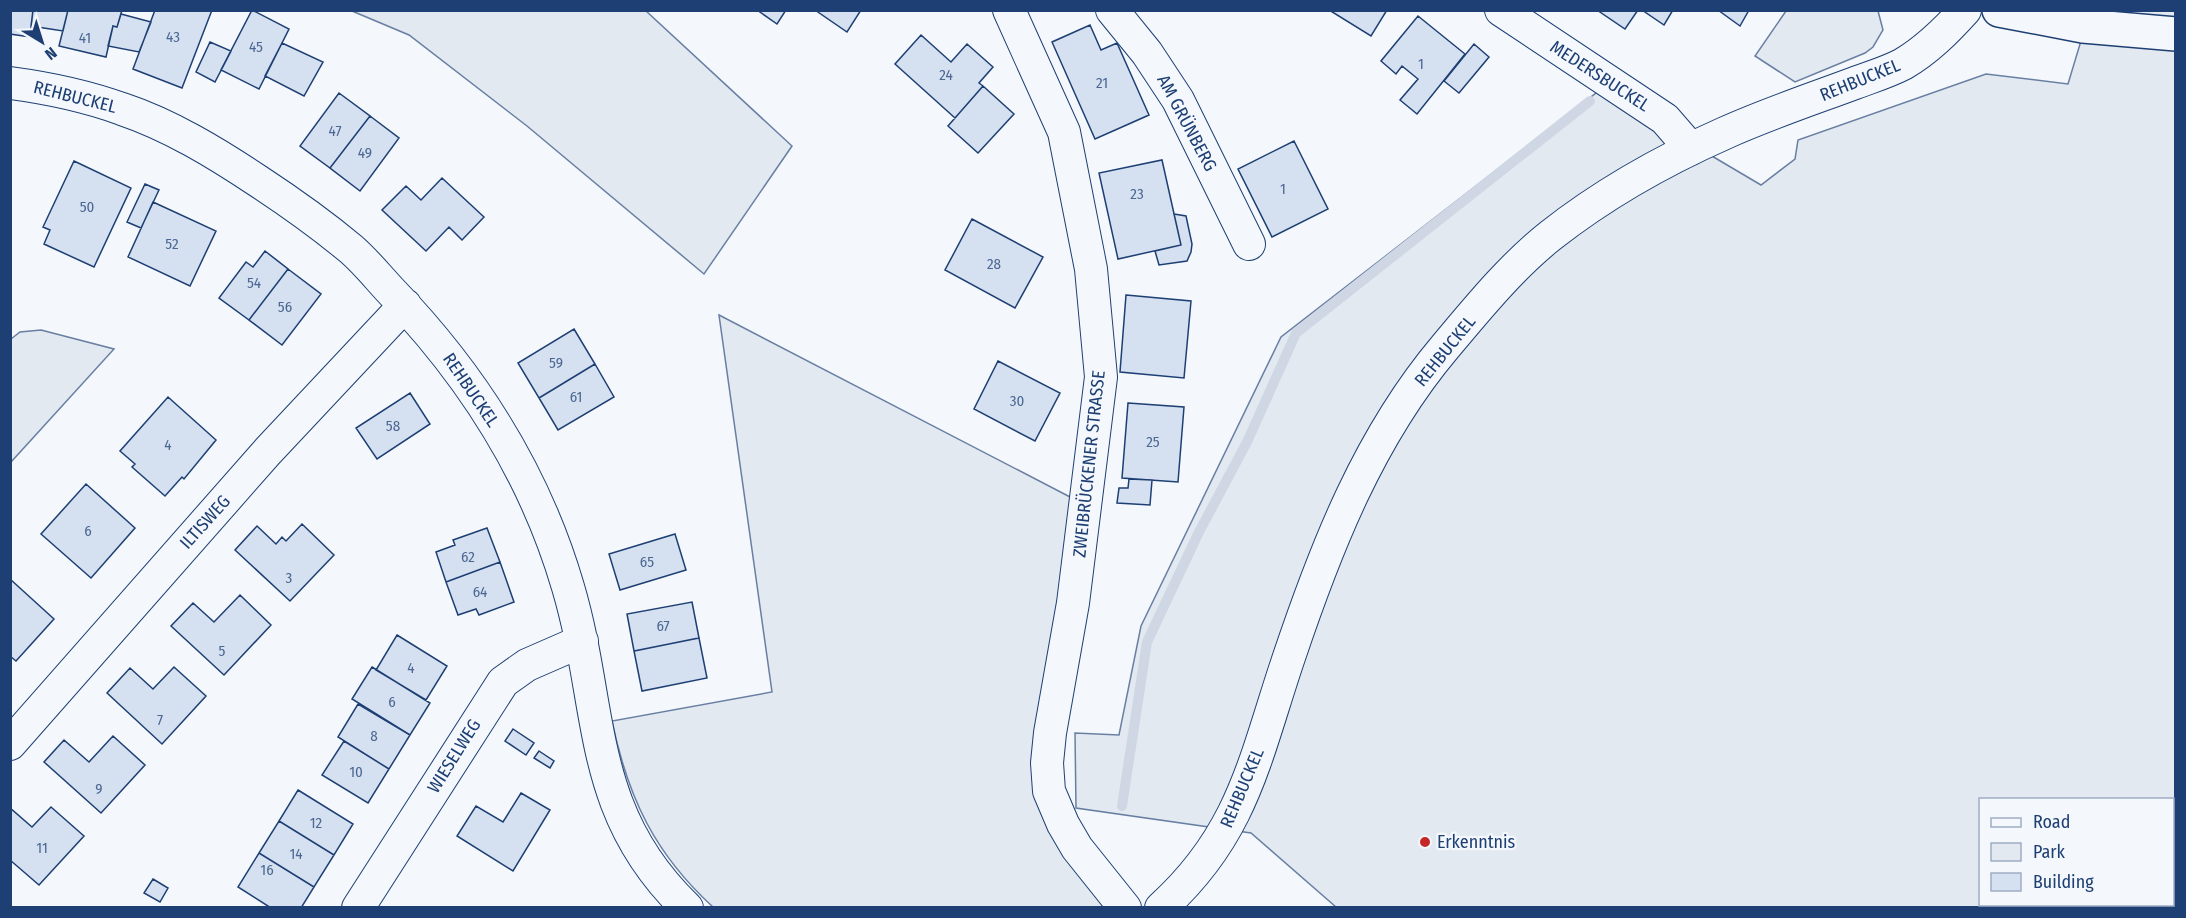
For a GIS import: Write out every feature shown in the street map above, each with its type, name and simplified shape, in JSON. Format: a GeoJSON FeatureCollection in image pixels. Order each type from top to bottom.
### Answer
{"type":"FeatureCollection","features":[{"type":"Feature","properties":{"kind":"street","name":"ZWEIBRÜCKENER STRASSE"},"geometry":{"type":"LineString","coordinates":[[1009,10],[1064,132],[1091,269],[1101,377],[1073,603],[1050,733],[1047,763],[1049,791],[1063,824],[1077,848],[1125,908]]}},
{"type":"Feature","properties":{"kind":"street","name":"AM GRÜNBERG"},"geometry":{"type":"LineString","coordinates":[[1112,10],[1147,52],[1178,100],[1249,244]]}},
{"type":"Feature","properties":{"kind":"street","name":"MEDERSBUCKEL"},"geometry":{"type":"LineString","coordinates":[[1501,10],[1665,119],[1692,149]]}},
{"type":"Feature","properties":{"kind":"street","name":"REHBUCKEL"},"geometry":{"type":"LineString","coordinates":[[1161,908],[1207,860],[1232,819],[1251,776],[1288,659],[1337,527],[1368,461],[1398,411],[1443,349],[1499,287],[1549,237],[1599,202],[1692,149],[1728,132],[1901,65],[1939,38],[1965,10]]}},
{"type":"Feature","properties":{"kind":"street"},"geometry":{"type":"LineString","coordinates":[[1999,10],[2083,26],[2175,34]]}},
{"type":"Feature","properties":{"kind":"street","name":"REHBUCKEL"},"geometry":{"type":"LineString","coordinates":[[10,83],[51,89],[123,109],[179,134],[232,164],[287,200],[352,250],[440,343],[477,394],[524,473],[550,533],[582,641],[600,751],[616,803],[644,858],[687,908]]}},
{"type":"Feature","properties":{"kind":"street","name":"ILTISWEG"},"geometry":{"type":"LineString","coordinates":[[10,744],[260,459],[405,306]]}},
{"type":"Feature","properties":{"kind":"street","name":"WIESELWEG"},"geometry":{"type":"LineString","coordinates":[[358,908],[503,682],[527,665],[582,641]]}},
{"type":"Feature","properties":{"kind":"green space"},"geometry":{"type":"Polygon","coordinates":[[[352,11],[646,11],[792,146],[704,274],[527,126],[409,35],[352,11]]]}},
{"type":"Feature","properties":{"kind":"green space"},"geometry":{"type":"Polygon","coordinates":[[[1786,11],[1878,11],[1883,30],[1873,47],[1865,53],[1795,82],[1755,56],[1786,11]]]}},
{"type":"Feature","properties":{"kind":"green space"},"geometry":{"type":"Polygon","coordinates":[[[2090,11],[2175,11],[2175,907],[1336,907],[1251,833],[1076,808],[1075,733],[1119,735],[1141,626],[1281,337],[1600,90],[1761,185],[1795,159],[1798,140],[1986,74],[2068,84],[2090,11]]]}},
{"type":"Feature","properties":{"kind":"green space"},"geometry":{"type":"Polygon","coordinates":[[[719,315],[1072,498],[1037,748],[1103,907],[713,907],[675,866],[660,845],[647,823],[626,775],[612,721],[772,692],[719,315]]]}},
{"type":"Feature","properties":{"kind":"green space"},"geometry":{"type":"Polygon","coordinates":[[[41,330],[114,349],[11,462],[11,339],[20,332],[41,330]]]}},
{"type":"Feature","properties":{"kind":"building"},"geometry":{"type":"Polygon","coordinates":[[[10,10],[33,10],[30,37],[10,34],[10,10]]]}},
{"type":"Feature","properties":{"kind":"building"},"geometry":{"type":"Polygon","coordinates":[[[33,10],[68,10],[63,31],[31,26],[33,10]]]}},
{"type":"Feature","properties":{"kind":"building"},"geometry":{"type":"Polygon","coordinates":[[[68,10],[122,10],[117,27],[113,26],[106,57],[59,46],[68,10]]]}},
{"type":"Feature","properties":{"kind":"building"},"geometry":{"type":"Polygon","coordinates":[[[155,10],[212,10],[182,88],[133,69],[155,10]]]}},
{"type":"Feature","properties":{"kind":"building"},"geometry":{"type":"Polygon","coordinates":[[[252,10],[289,29],[259,89],[221,70],[252,10]]]}},
{"type":"Feature","properties":{"kind":"building"},"geometry":{"type":"Polygon","coordinates":[[[757,10],[786,10],[777,24],[757,10]]]}},
{"type":"Feature","properties":{"kind":"building"},"geometry":{"type":"Polygon","coordinates":[[[815,10],[861,10],[847,32],[815,10]]]}},
{"type":"Feature","properties":{"kind":"building"},"geometry":{"type":"Polygon","coordinates":[[[1329,10],[1387,10],[1371,36],[1329,10]]]}},
{"type":"Feature","properties":{"kind":"building"},"geometry":{"type":"Polygon","coordinates":[[[1597,10],[1638,10],[1625,29],[1597,10]]]}},
{"type":"Feature","properties":{"kind":"building"},"geometry":{"type":"Polygon","coordinates":[[[1642,10],[1673,10],[1664,25],[1642,10]]]}},
{"type":"Feature","properties":{"kind":"building"},"geometry":{"type":"Polygon","coordinates":[[[1718,10],[1749,10],[1740,26],[1718,10]]]}},
{"type":"Feature","properties":{"kind":"building"},"geometry":{"type":"Polygon","coordinates":[[[121,14],[151,22],[139,52],[108,46],[113,26],[117,27],[121,14]]]}},
{"type":"Feature","properties":{"kind":"building"},"geometry":{"type":"Polygon","coordinates":[[[1418,16],[1465,54],[1417,114],[1400,100],[1418,79],[1402,66],[1396,74],[1381,61],[1418,16]]]}},
{"type":"Feature","properties":{"kind":"building"},"geometry":{"type":"Polygon","coordinates":[[[1090,25],[1101,50],[1117,43],[1149,115],[1095,139],[1052,42],[1090,25]]]}},
{"type":"Feature","properties":{"kind":"building"},"geometry":{"type":"Polygon","coordinates":[[[921,35],[951,62],[967,44],[993,67],[979,83],[983,86],[955,118],[895,64],[921,35]]]}},
{"type":"Feature","properties":{"kind":"building"},"geometry":{"type":"Polygon","coordinates":[[[210,42],[231,51],[215,82],[196,72],[210,42]]]}},
{"type":"Feature","properties":{"kind":"building"},"geometry":{"type":"Polygon","coordinates":[[[282,43],[323,62],[304,96],[265,76],[282,43]]]}},
{"type":"Feature","properties":{"kind":"building"},"geometry":{"type":"Polygon","coordinates":[[[1474,44],[1489,57],[1459,93],[1444,81],[1474,44]]]}},
{"type":"Feature","properties":{"kind":"building"},"geometry":{"type":"Polygon","coordinates":[[[983,86],[1014,114],[978,153],[948,126],[983,86]]]}},
{"type":"Feature","properties":{"kind":"building"},"geometry":{"type":"Polygon","coordinates":[[[339,93],[370,116],[330,168],[300,146],[339,93]]]}},
{"type":"Feature","properties":{"kind":"building"},"geometry":{"type":"Polygon","coordinates":[[[370,116],[399,138],[360,191],[330,168],[370,116]]]}},
{"type":"Feature","properties":{"kind":"building"},"geometry":{"type":"Polygon","coordinates":[[[1294,141],[1328,209],[1272,237],[1238,169],[1294,141]]]}},
{"type":"Feature","properties":{"kind":"building"},"geometry":{"type":"Polygon","coordinates":[[[1162,160],[1181,245],[1118,259],[1099,173],[1162,160]]]}},
{"type":"Feature","properties":{"kind":"building"},"geometry":{"type":"Polygon","coordinates":[[[74,161],[131,188],[94,267],[44,244],[50,230],[43,227],[74,161]]]}},
{"type":"Feature","properties":{"kind":"building"},"geometry":{"type":"Polygon","coordinates":[[[442,178],[484,217],[462,240],[449,227],[426,251],[382,210],[406,186],[421,200],[442,178]]]}},
{"type":"Feature","properties":{"kind":"building"},"geometry":{"type":"Polygon","coordinates":[[[145,184],[159,190],[141,228],[127,222],[145,184]]]}},
{"type":"Feature","properties":{"kind":"building"},"geometry":{"type":"Polygon","coordinates":[[[153,202],[216,231],[190,286],[128,257],[153,202]]]}},
{"type":"Feature","properties":{"kind":"building"},"geometry":{"type":"Polygon","coordinates":[[[1174,214],[1186,216],[1192,244],[1191,252],[1187,261],[1159,265],[1155,251],[1181,245],[1174,214]]]}},
{"type":"Feature","properties":{"kind":"building"},"geometry":{"type":"Polygon","coordinates":[[[972,219],[1043,257],[1015,308],[945,270],[972,219]]]}},
{"type":"Feature","properties":{"kind":"building"},"geometry":{"type":"Polygon","coordinates":[[[265,251],[288,269],[249,320],[219,298],[246,262],[253,267],[265,251]]]}},
{"type":"Feature","properties":{"kind":"building"},"geometry":{"type":"Polygon","coordinates":[[[288,269],[321,294],[282,345],[249,320],[288,269]]]}},
{"type":"Feature","properties":{"kind":"building"},"geometry":{"type":"Polygon","coordinates":[[[1126,295],[1191,301],[1184,378],[1120,372],[1126,295]]]}},
{"type":"Feature","properties":{"kind":"building"},"geometry":{"type":"Polygon","coordinates":[[[574,329],[595,364],[539,398],[518,363],[574,329]]]}},
{"type":"Feature","properties":{"kind":"building"},"geometry":{"type":"Polygon","coordinates":[[[998,361],[1060,393],[1035,441],[974,409],[998,361]]]}},
{"type":"Feature","properties":{"kind":"building"},"geometry":{"type":"Polygon","coordinates":[[[595,364],[614,397],[558,430],[539,398],[595,364]]]}},
{"type":"Feature","properties":{"kind":"building"},"geometry":{"type":"Polygon","coordinates":[[[410,393],[430,424],[377,459],[356,428],[410,393]]]}},
{"type":"Feature","properties":{"kind":"building"},"geometry":{"type":"Polygon","coordinates":[[[168,397],[216,440],[184,479],[182,477],[165,496],[132,467],[135,464],[120,451],[168,397]]]}},
{"type":"Feature","properties":{"kind":"building"},"geometry":{"type":"Polygon","coordinates":[[[1128,403],[1184,407],[1178,482],[1122,478],[1128,403]]]}},
{"type":"Feature","properties":{"kind":"building"},"geometry":{"type":"Polygon","coordinates":[[[1129,479],[1152,480],[1150,505],[1117,503],[1119,488],[1128,488],[1129,479]]]}},
{"type":"Feature","properties":{"kind":"building"},"geometry":{"type":"Polygon","coordinates":[[[86,484],[135,528],[91,578],[41,534],[86,484]]]}},
{"type":"Feature","properties":{"kind":"building"},"geometry":{"type":"Polygon","coordinates":[[[302,524],[334,555],[290,601],[235,550],[257,526],[276,544],[282,537],[286,541],[302,524]]]}},
{"type":"Feature","properties":{"kind":"building"},"geometry":{"type":"Polygon","coordinates":[[[487,528],[500,562],[446,582],[436,552],[455,545],[453,540],[487,528]]]}},
{"type":"Feature","properties":{"kind":"building"},"geometry":{"type":"Polygon","coordinates":[[[675,534],[686,570],[620,590],[609,554],[675,534]]]}},
{"type":"Feature","properties":{"kind":"building"},"geometry":{"type":"Polygon","coordinates":[[[500,562],[514,602],[479,615],[476,609],[458,615],[446,582],[500,562]]]}},
{"type":"Feature","properties":{"kind":"building"},"geometry":{"type":"Polygon","coordinates":[[[10,579],[54,619],[16,661],[10,656],[10,579]]]}},
{"type":"Feature","properties":{"kind":"building"},"geometry":{"type":"Polygon","coordinates":[[[240,595],[271,625],[224,675],[171,626],[193,603],[214,622],[240,595]]]}},
{"type":"Feature","properties":{"kind":"building"},"geometry":{"type":"Polygon","coordinates":[[[692,602],[699,638],[634,651],[627,614],[692,602]]]}},
{"type":"Feature","properties":{"kind":"building"},"geometry":{"type":"Polygon","coordinates":[[[397,635],[447,666],[426,700],[376,670],[397,635]]]}},
{"type":"Feature","properties":{"kind":"building"},"geometry":{"type":"Polygon","coordinates":[[[699,638],[707,678],[642,691],[634,651],[699,638]]]}},
{"type":"Feature","properties":{"kind":"building"},"geometry":{"type":"Polygon","coordinates":[[[174,667],[206,696],[162,744],[107,693],[130,668],[153,689],[174,667]]]}},
{"type":"Feature","properties":{"kind":"building"},"geometry":{"type":"Polygon","coordinates":[[[372,667],[430,703],[410,735],[352,699],[372,667]]]}},
{"type":"Feature","properties":{"kind":"building"},"geometry":{"type":"Polygon","coordinates":[[[358,704],[410,735],[389,769],[338,737],[358,704]]]}},
{"type":"Feature","properties":{"kind":"building"},"geometry":{"type":"Polygon","coordinates":[[[513,729],[534,743],[526,755],[505,741],[513,729]]]}},
{"type":"Feature","properties":{"kind":"building"},"geometry":{"type":"Polygon","coordinates":[[[113,736],[145,765],[101,813],[44,762],[64,740],[89,762],[113,736]]]}},
{"type":"Feature","properties":{"kind":"building"},"geometry":{"type":"Polygon","coordinates":[[[344,741],[389,769],[368,803],[322,775],[344,741]]]}},
{"type":"Feature","properties":{"kind":"building"},"geometry":{"type":"Polygon","coordinates":[[[539,751],[554,761],[550,768],[534,758],[539,751]]]}},
{"type":"Feature","properties":{"kind":"building"},"geometry":{"type":"Polygon","coordinates":[[[298,790],[353,824],[334,855],[279,821],[298,790]]]}},
{"type":"Feature","properties":{"kind":"building"},"geometry":{"type":"Polygon","coordinates":[[[521,793],[550,810],[513,871],[457,836],[476,806],[503,822],[521,793]]]}},
{"type":"Feature","properties":{"kind":"building"},"geometry":{"type":"Polygon","coordinates":[[[51,807],[84,836],[39,885],[10,860],[10,808],[32,827],[51,807]]]}},
{"type":"Feature","properties":{"kind":"building"},"geometry":{"type":"Polygon","coordinates":[[[279,821],[334,855],[314,887],[259,853],[279,821]]]}},
{"type":"Feature","properties":{"kind":"building"},"geometry":{"type":"Polygon","coordinates":[[[259,853],[314,887],[301,908],[271,908],[238,887],[259,853]]]}},
{"type":"Feature","properties":{"kind":"building"},"geometry":{"type":"Polygon","coordinates":[[[153,879],[168,888],[160,902],[144,893],[153,879]]]}},
{"type":"Feature","properties":{"kind":"waterway"},"geometry":{"type":"LineString","coordinates":[[1122,806],[1147,642],[1199,532],[1247,442],[1296,333],[1590,101]]}},
{"type":"Feature","properties":{"kind":"place","name":"Erkenntnis"},"geometry":{"type":"Point","coordinates":[1425,842]}}]}
